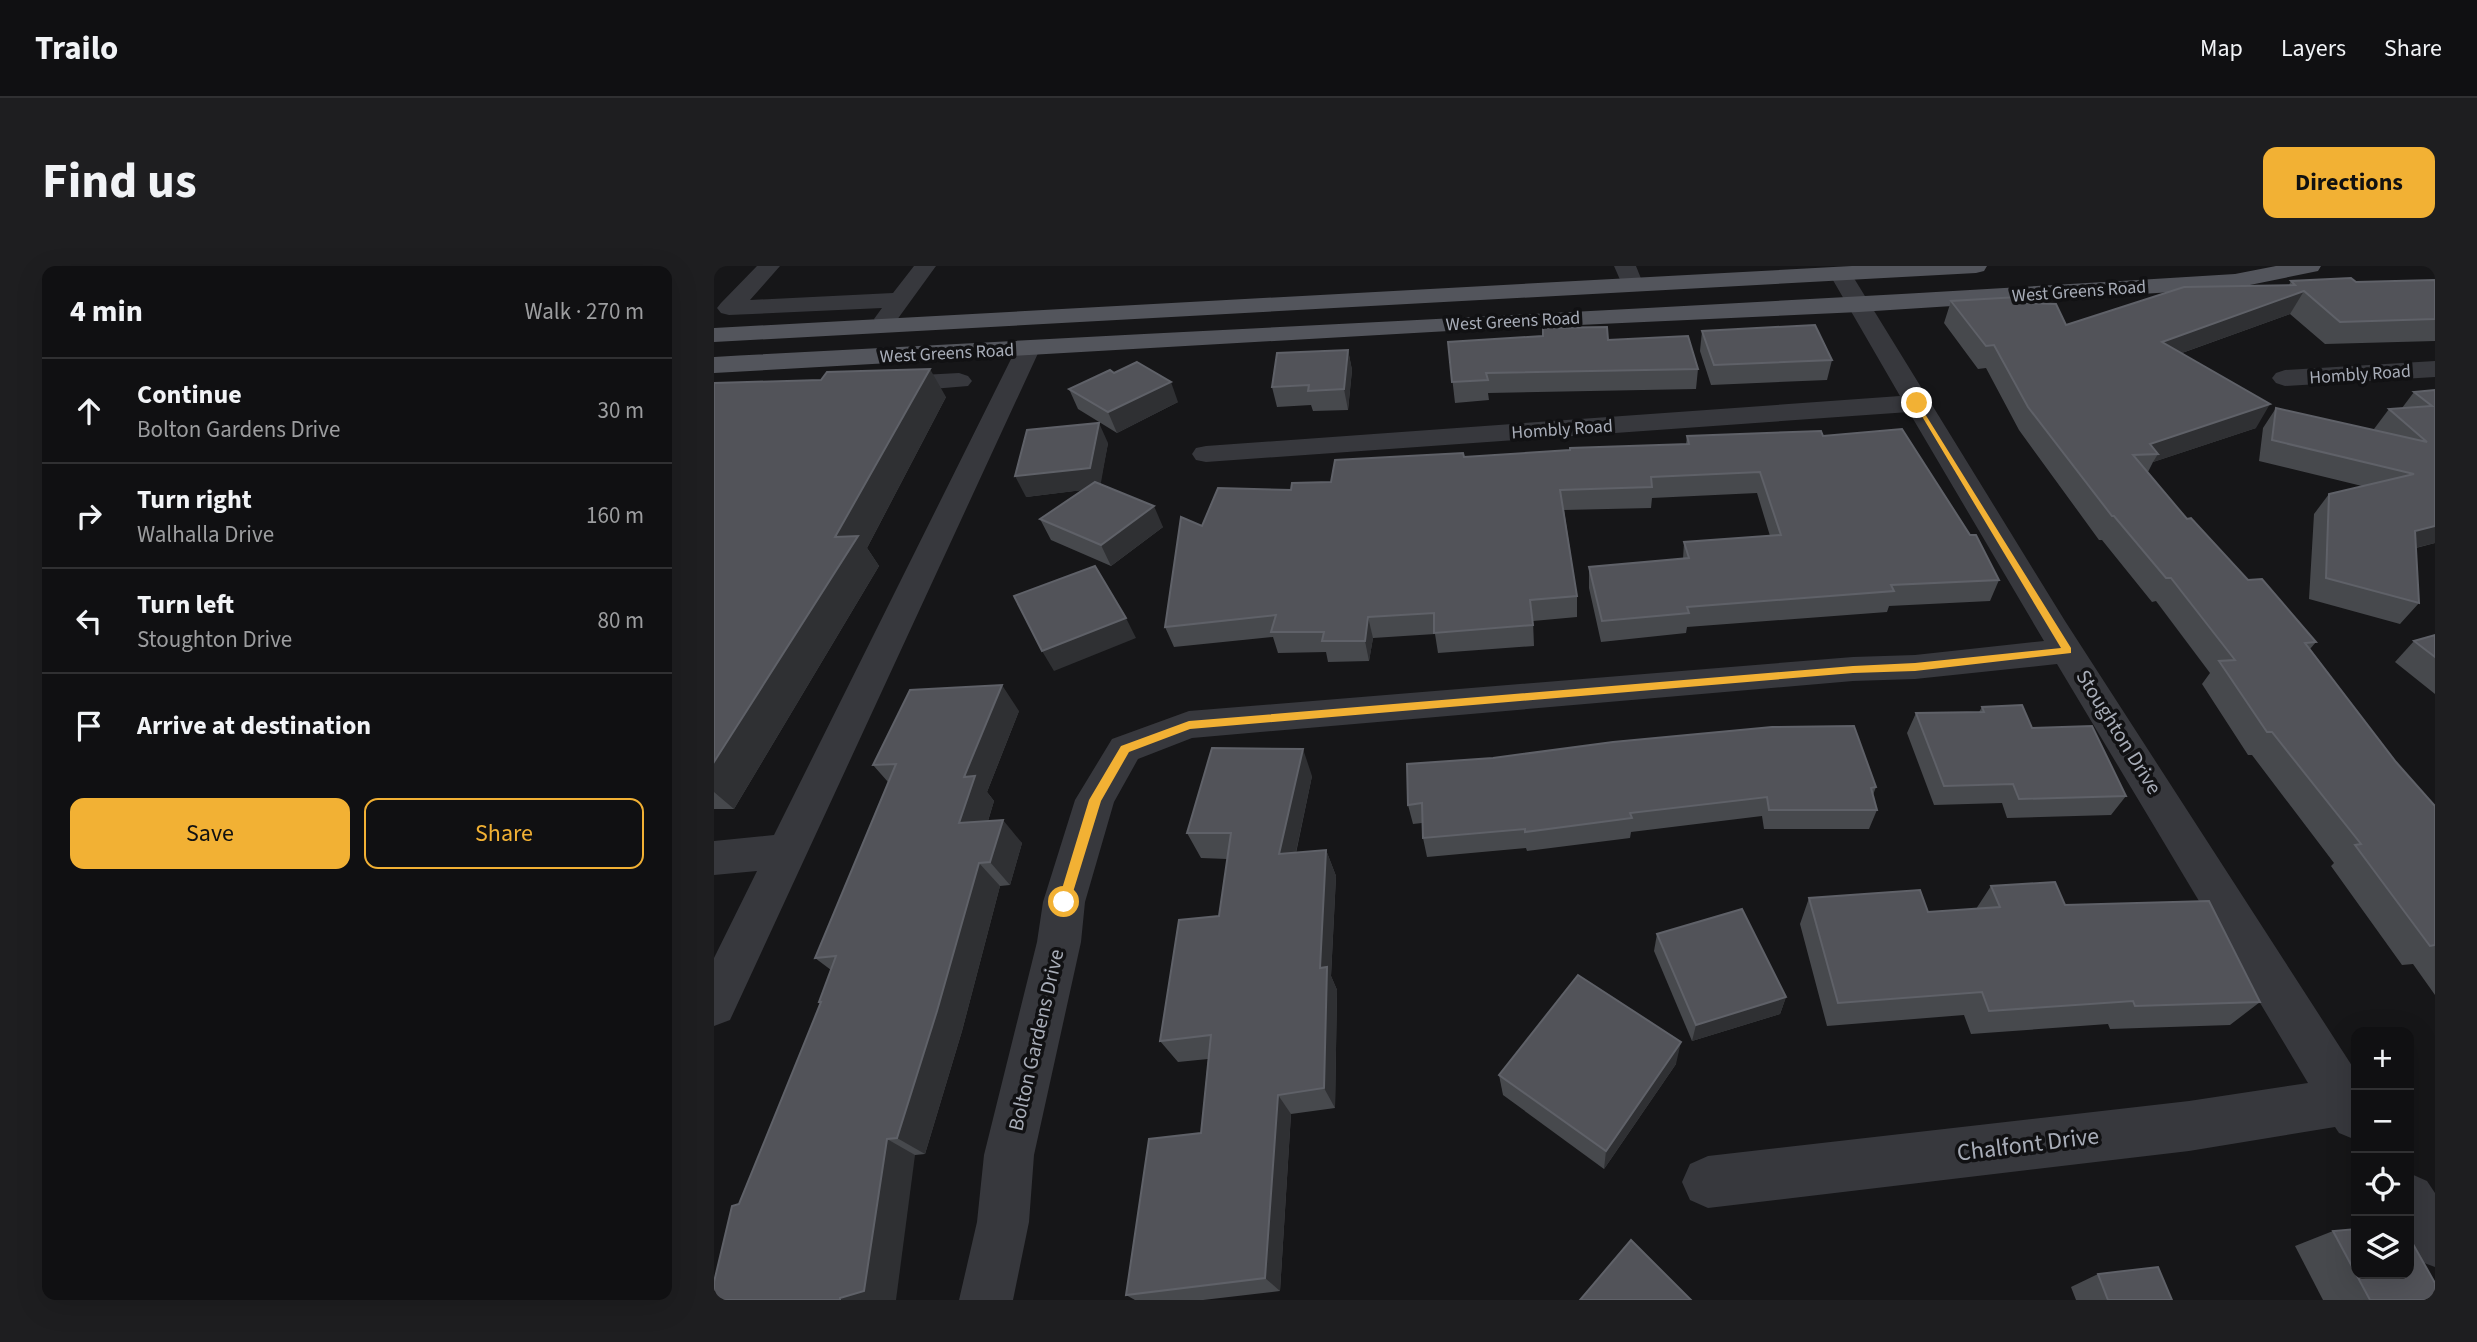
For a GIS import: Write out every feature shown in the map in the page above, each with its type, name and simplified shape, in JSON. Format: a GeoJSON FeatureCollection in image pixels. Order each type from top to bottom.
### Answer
{"type":"FeatureCollection","features":[{"type":"Feature","properties":{"kind":"main road","name":"West Greens Road"},"geometry":{"type":"LineString","coordinates":[[714,335],[880,327],[1629,276],[1841,275],[1976,266]]}},
{"type":"Feature","properties":{"kind":"main road","name":"West Greens Road"},"geometry":{"type":"LineString","coordinates":[[714,365],[1449,324],[1859,305],[2235,281],[2310,266]]}},
{"type":"Feature","properties":{"kind":"main road"},"geometry":{"type":"LineString","coordinates":[[1449,324],[1453,286]]}},
{"type":"Feature","properties":{"kind":"street"},"geometry":{"type":"LineString","coordinates":[[769,266],[729,308],[900,300]]}},
{"type":"Feature","properties":{"kind":"street"},"geometry":{"type":"LineString","coordinates":[[880,327],[925,266]]}},
{"type":"Feature","properties":{"kind":"street","name":"Stoughton Drive"},"geometry":{"type":"LineString","coordinates":[[1841,275],[2068,650],[2351,1108]]}},
{"type":"Feature","properties":{"kind":"street"},"geometry":{"type":"LineString","coordinates":[[714,1005],[1028,349]]}},
{"type":"Feature","properties":{"kind":"street"},"geometry":{"type":"LineString","coordinates":[[829,387],[848,358]]}},
{"type":"Feature","properties":{"kind":"street","name":"Hombly Road"},"geometry":{"type":"LineString","coordinates":[[2285,378],[2435,369]]}},
{"type":"Feature","properties":{"kind":"street"},"geometry":{"type":"LineString","coordinates":[[859,386],[959,381]]}},
{"type":"Feature","properties":{"kind":"street","name":"Hombly Road"},"geometry":{"type":"LineString","coordinates":[[1206,454],[1917,403]]}},
{"type":"Feature","properties":{"kind":"street","name":"Bolton Gardens Drive"},"geometry":{"type":"LineString","coordinates":[[986,1300],[1003,1222],[1009,1156],[1059,942],[1064,902],[1095,800],[1125,749],[1189,725],[1839,670],[1915,667],[2068,650]]}},
{"type":"Feature","properties":{"kind":"street"},"geometry":{"type":"LineString","coordinates":[[714,858],[787,851]]}},
{"type":"Feature","properties":{"kind":"street","name":"Chalfont Drive"},"geometry":{"type":"LineString","coordinates":[[1708,1182],[2351,1108]]}},
{"type":"Feature","properties":{"kind":"street"},"geometry":{"type":"LineString","coordinates":[[2414,1207],[2435,1241]]}},
{"type":"Feature","properties":{"kind":"building"},"geometry":{"type":"Polygon","coordinates":[[[2351,278],[2356,282],[2435,280],[2435,319],[2340,322],[2304,291],[2162,342],[2270,404],[2150,444],[2158,454],[2133,455],[2187,519],[2191,518],[2248,580],[2262,579],[2316,642],[2305,643],[2396,762],[2435,806],[2435,945],[2430,946],[2355,845],[2361,844],[2272,732],[2267,732],[2219,661],[2235,660],[2171,578],[2166,578],[2112,516],[2028,407],[1994,345],[1986,346],[1951,301],[2018,297],[2023,303],[2056,304],[2066,325],[2184,287],[2295,285],[2291,281],[2351,278]]]}},
{"type":"Feature","properties":{"kind":"building"},"geometry":{"type":"Polygon","coordinates":[[[1815,325],[1832,360],[1714,365],[1702,331],[1815,325]]]}},
{"type":"Feature","properties":{"kind":"building"},"geometry":{"type":"Polygon","coordinates":[[[1607,327],[1608,340],[1688,336],[1698,369],[1486,373],[1488,380],[1452,382],[1448,342],[1543,336],[1543,328],[1607,327]]]}},
{"type":"Feature","properties":{"kind":"building"},"geometry":{"type":"Polygon","coordinates":[[[1348,350],[1344,389],[1308,391],[1309,385],[1272,387],[1277,353],[1348,350]]]}},
{"type":"Feature","properties":{"kind":"building"},"geometry":{"type":"Polygon","coordinates":[[[1137,362],[1171,382],[1108,412],[1069,389],[1110,370],[1114,373],[1137,362]]]}},
{"type":"Feature","properties":{"kind":"building"},"geometry":{"type":"Polygon","coordinates":[[[930,369],[835,537],[858,536],[714,762],[714,383],[821,380],[827,372],[930,369]]]}},
{"type":"Feature","properties":{"kind":"building"},"geometry":{"type":"Polygon","coordinates":[[[2435,390],[2435,526],[2415,531],[2419,603],[2326,578],[2329,494],[2414,474],[2272,440],[2276,408],[2427,442],[2389,409],[2432,406],[2414,392],[2435,390]]]}},
{"type":"Feature","properties":{"kind":"building"},"geometry":{"type":"Polygon","coordinates":[[[1099,423],[1090,468],[1015,476],[1027,430],[1099,423]]]}},
{"type":"Feature","properties":{"kind":"building"},"geometry":{"type":"Polygon","coordinates":[[[1902,429],[1970,535],[1976,535],[1999,580],[1891,585],[1894,591],[1687,607],[1689,613],[1602,621],[1589,567],[1689,558],[1684,542],[1781,535],[1760,472],[1651,477],[1652,487],[1560,490],[1577,596],[1530,600],[1533,625],[1434,633],[1434,613],[1368,617],[1365,641],[1322,641],[1324,632],[1271,632],[1276,615],[1165,627],[1181,517],[1202,526],[1218,488],[1291,490],[1292,483],[1331,482],[1335,460],[1463,453],[1464,457],[1570,448],[1689,444],[1687,436],[1821,431],[1823,436],[1902,429]]]}},
{"type":"Feature","properties":{"kind":"building"},"geometry":{"type":"Polygon","coordinates":[[[1095,482],[1154,506],[1101,545],[1040,519],[1095,482]]]}},
{"type":"Feature","properties":{"kind":"building"},"geometry":{"type":"Polygon","coordinates":[[[1095,566],[1126,618],[1042,651],[1014,596],[1095,566]]]}},
{"type":"Feature","properties":{"kind":"building"},"geometry":{"type":"Polygon","coordinates":[[[2435,635],[2435,657],[2414,641],[2435,635]]]}},
{"type":"Feature","properties":{"kind":"building"},"geometry":{"type":"Polygon","coordinates":[[[1002,685],[964,777],[975,776],[959,823],[1003,820],[990,862],[979,863],[897,1138],[887,1139],[864,1291],[840,1300],[714,1300],[714,1282],[732,1206],[739,1204],[821,1002],[836,956],[815,958],[896,764],[873,765],[910,690],[1002,685]]]}},
{"type":"Feature","properties":{"kind":"building"},"geometry":{"type":"Polygon","coordinates":[[[2022,705],[2032,728],[2092,726],[2126,796],[2019,799],[2013,784],[1944,786],[1916,713],[1984,712],[1982,707],[2022,705]]]}},
{"type":"Feature","properties":{"kind":"building"},"geometry":{"type":"Polygon","coordinates":[[[1854,726],[1876,787],[1871,788],[1877,810],[1769,810],[1767,797],[1630,813],[1632,818],[1525,832],[1525,829],[1423,838],[1422,803],[1408,805],[1407,764],[1493,758],[1613,742],[1772,727],[1854,726]]]}},
{"type":"Feature","properties":{"kind":"building"},"geometry":{"type":"Polygon","coordinates":[[[1212,748],[1303,749],[1279,854],[1326,850],[1320,968],[1327,967],[1324,1088],[1278,1095],[1265,1278],[1126,1295],[1149,1139],[1201,1133],[1211,1035],[1160,1041],[1179,920],[1219,916],[1231,833],[1187,833],[1212,748]]]}},
{"type":"Feature","properties":{"kind":"building"},"geometry":{"type":"Polygon","coordinates":[[[2055,882],[2065,905],[2209,901],[2260,1002],[2135,1006],[2133,1001],[1989,1011],[1982,992],[1838,1003],[1809,898],[1920,890],[1928,912],[2000,907],[1991,886],[2055,882]]]}},
{"type":"Feature","properties":{"kind":"building"},"geometry":{"type":"Polygon","coordinates":[[[1742,909],[1786,997],[1696,1025],[1657,934],[1742,909]]]}},
{"type":"Feature","properties":{"kind":"building"},"geometry":{"type":"Polygon","coordinates":[[[1578,975],[1681,1042],[1606,1151],[1499,1075],[1578,975]]]}},
{"type":"Feature","properties":{"kind":"building"},"geometry":{"type":"Polygon","coordinates":[[[2351,1229],[2351,1265],[2333,1231],[2351,1229]]]}},
{"type":"Feature","properties":{"kind":"building"},"geometry":{"type":"Polygon","coordinates":[[[1631,1240],[1691,1300],[1580,1300],[1631,1240]]]}},
{"type":"Feature","properties":{"kind":"building"},"geometry":{"type":"Polygon","coordinates":[[[2414,1246],[2435,1283],[2435,1300],[2370,1300],[2359,1279],[2414,1279],[2414,1246]]]}},
{"type":"Feature","properties":{"kind":"building"},"geometry":{"type":"Polygon","coordinates":[[[2158,1267],[2172,1300],[2108,1300],[2098,1274],[2158,1267]]]}},
{"type":"Feature","properties":{"kind":"route"},"geometry":{"type":"LineString","coordinates":[[1064,902],[1095,800],[1125,749],[1189,725],[1853,669],[1915,667],[2068,650],[1917,403]]}}]}
